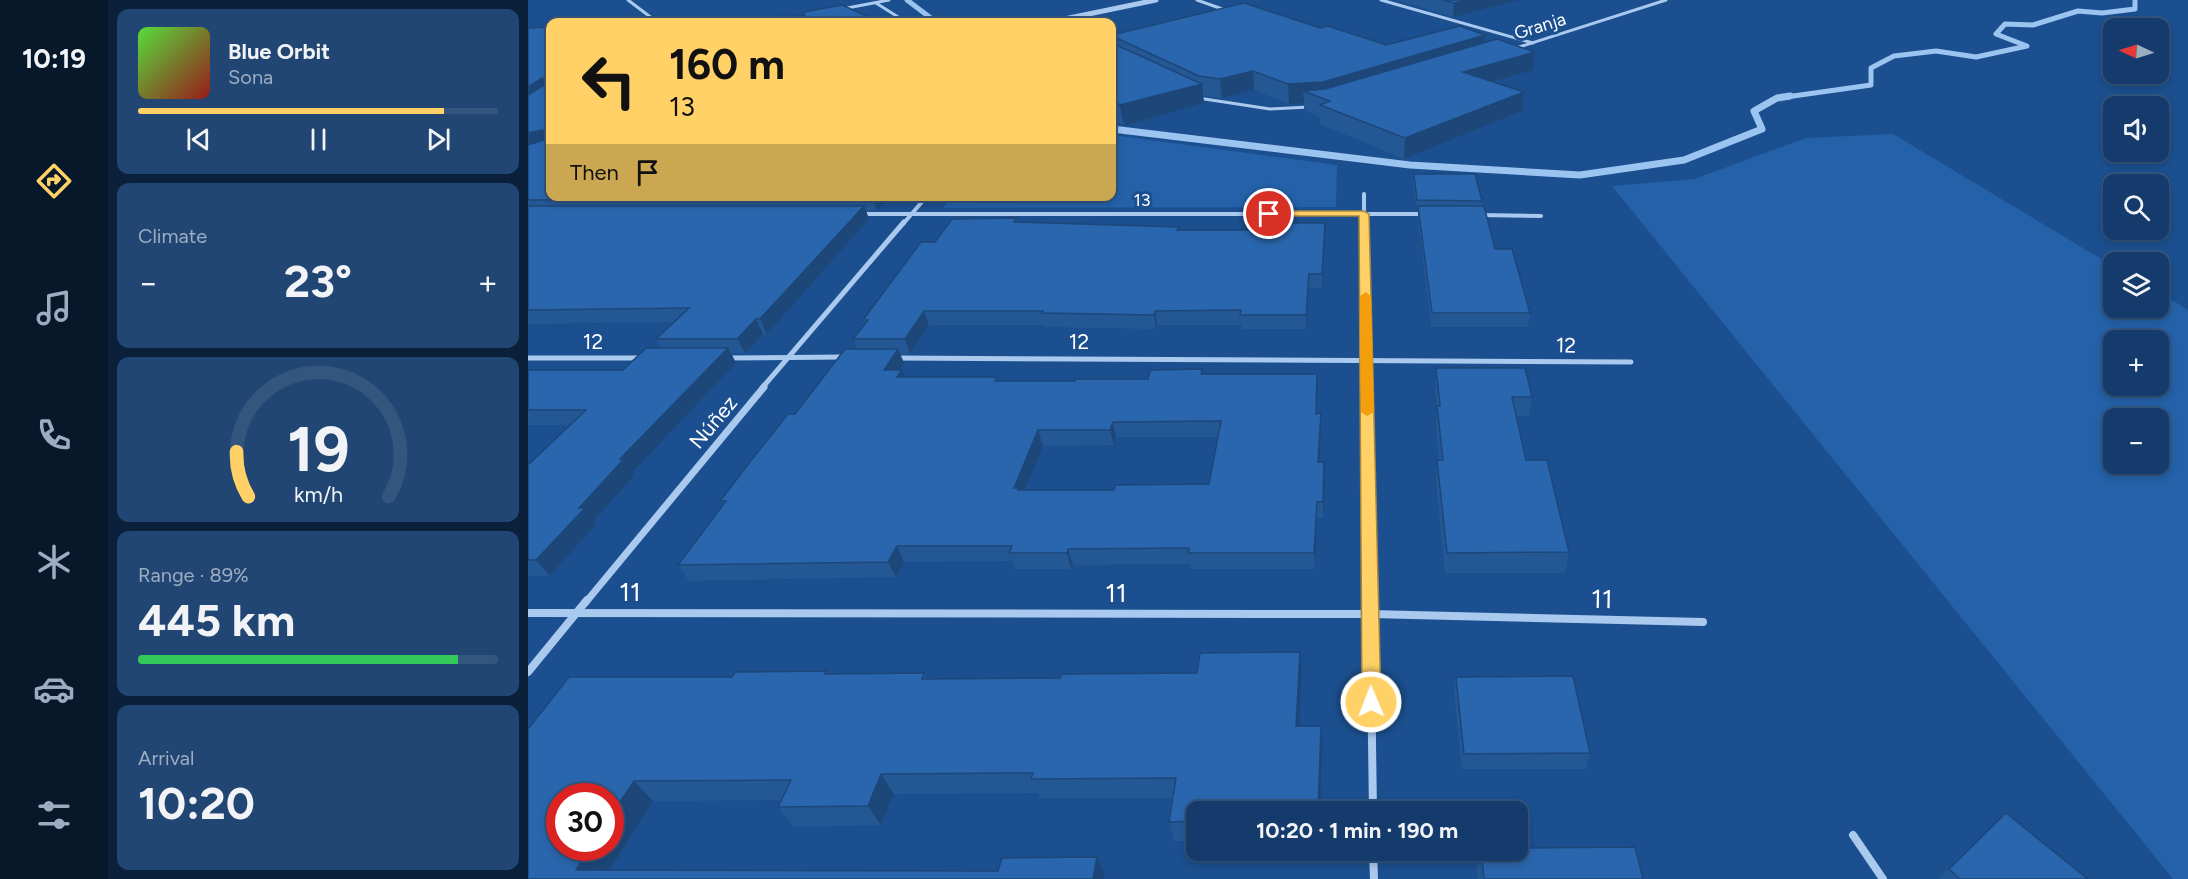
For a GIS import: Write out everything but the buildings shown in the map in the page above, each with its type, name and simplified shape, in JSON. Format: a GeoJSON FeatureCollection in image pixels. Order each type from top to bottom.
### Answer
{"type":"FeatureCollection","features":[{"type":"Feature","properties":{"kind":"street"},"geometry":{"type":"LineString","coordinates":[[628,0],[652,18]]}},
{"type":"Feature","properties":{"kind":"street"},"geometry":{"type":"LineString","coordinates":[[834,11],[888,0]]}},
{"type":"Feature","properties":{"kind":"street"},"geometry":{"type":"LineString","coordinates":[[1069,18],[1156,0]]}},
{"type":"Feature","properties":{"kind":"street"},"geometry":{"type":"LineString","coordinates":[[1197,0],[1233,12]]}},
{"type":"Feature","properties":{"kind":"street"},"geometry":{"type":"LineString","coordinates":[[1381,0],[1533,43]]}},
{"type":"Feature","properties":{"kind":"street","name":"Granja"},"geometry":{"type":"LineString","coordinates":[[1511,50],[1666,0]]}},
{"type":"Feature","properties":{"kind":"street"},"geometry":{"type":"LineString","coordinates":[[875,3],[902,18]]}},
{"type":"Feature","properties":{"kind":"street"},"geometry":{"type":"LineString","coordinates":[[1364,194],[1373,801]]}},
{"type":"Feature","properties":{"kind":"street","name":"Núñez"},"geometry":{"type":"LineString","coordinates":[[528,672],[788,357],[923,201]]}},
{"type":"Feature","properties":{"kind":"street","name":"13"},"geometry":{"type":"LineString","coordinates":[[854,214],[1435,214]]}},
{"type":"Feature","properties":{"kind":"street"},"geometry":{"type":"LineString","coordinates":[[1470,215],[1541,216]]}},
{"type":"Feature","properties":{"kind":"street"},"geometry":{"type":"LineString","coordinates":[[717,358],[847,357]]}},
{"type":"Feature","properties":{"kind":"street","name":"12"},"geometry":{"type":"LineString","coordinates":[[528,358],[646,358]]}},
{"type":"Feature","properties":{"kind":"street","name":"12"},"geometry":{"type":"LineString","coordinates":[[883,358],[1631,362]]}},
{"type":"Feature","properties":{"kind":"street","name":"11"},"geometry":{"type":"LineString","coordinates":[[528,613],[1370,614],[1703,622]]}},
{"type":"Feature","properties":{"kind":"street"},"geometry":{"type":"LineString","coordinates":[[1853,835],[1883,879]]}},
{"type":"Feature","properties":{"kind":"street"},"geometry":{"type":"LineString","coordinates":[[1373,861],[1374,879]]}},
{"type":"Feature","properties":{"kind":"lane"},"geometry":{"type":"LineString","coordinates":[[1191,94],[1200,99],[1270,109],[1315,106]]}},
{"type":"Feature","properties":{"kind":"shaded area"},"geometry":{"type":"Polygon","coordinates":[[[1893,134],[2103,260],[2103,318],[2169,318],[2169,298],[2188,310],[2188,879],[2173,879],[1612,186],[1694,179],[1806,138],[1893,134]]]}},
{"type":"Feature","properties":{"kind":"shaded area"},"geometry":{"type":"Polygon","coordinates":[[[1116,136],[1337,165],[1336,207],[943,208],[949,201],[1116,201],[1116,136]]]}},
{"type":"Feature","properties":{"kind":"waterway"},"geometry":{"type":"LineString","coordinates":[[907,0],[931,18]]}},
{"type":"Feature","properties":{"kind":"waterway"},"geometry":{"type":"LineString","coordinates":[[1779,98],[1871,85],[1871,68],[1894,56],[1936,51],[1976,57],[2027,46],[1996,34],[2005,24],[2033,25],[2078,11],[2102,13],[2135,9],[2135,0]]}},
{"type":"Feature","properties":{"kind":"waterway"},"geometry":{"type":"LineString","coordinates":[[1116,129],[1410,165],[1580,175],[1684,160],[1762,129],[1754,111],[1777,98],[1790,96]]}},
{"type":"Feature","properties":{"kind":"slow traffic"},"geometry":{"type":"LineString","coordinates":[[1366,296],[1367,412]]}},
{"type":"Feature","properties":{"kind":"route"},"geometry":{"type":"LineString","coordinates":[[1269,214],[1364,214],[1371,702]]}}]}
